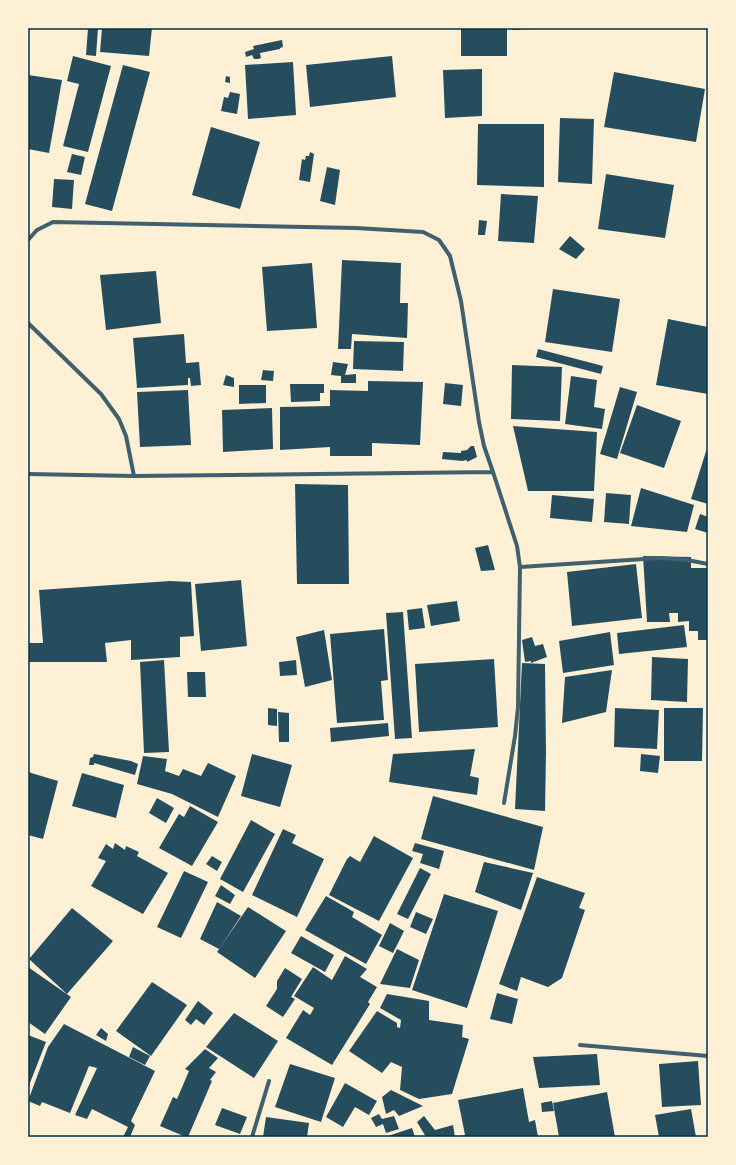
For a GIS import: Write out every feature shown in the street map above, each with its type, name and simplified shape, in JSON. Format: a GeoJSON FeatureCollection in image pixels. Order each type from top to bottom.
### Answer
{"type":"FeatureCollection","features":[{"type":"Feature","properties":{"kind":"street"},"geometry":{"type":"LineString","coordinates":[[28,240],[37,230],[53,222],[356,228],[422,232],[439,240],[450,256],[461,301],[484,446],[517,546],[520,567],[518,707],[516,736],[504,803]]}},
{"type":"Feature","properties":{"kind":"street"},"geometry":{"type":"LineString","coordinates":[[28,323],[101,394],[119,419],[126,436],[134,476]]}},
{"type":"Feature","properties":{"kind":"street"},"geometry":{"type":"LineString","coordinates":[[28,474],[50,476],[134,476],[493,472]]}},
{"type":"Feature","properties":{"kind":"street"},"geometry":{"type":"LineString","coordinates":[[520,567],[660,558],[687,560],[708,564]]}},
{"type":"Feature","properties":{"kind":"street"},"geometry":{"type":"LineString","coordinates":[[580,1045],[708,1056]]}},
{"type":"Feature","properties":{"kind":"street"},"geometry":{"type":"LineString","coordinates":[[252,1137],[269,1081]]}},
{"type":"Feature","properties":{"kind":"building"},"geometry":{"type":"Polygon","coordinates":[[[88,28],[98,28],[96,56],[86,55],[88,28]]]}},
{"type":"Feature","properties":{"kind":"building"},"geometry":{"type":"Polygon","coordinates":[[[102,28],[152,28],[149,56],[100,52],[102,28]]]}},
{"type":"Feature","properties":{"kind":"building"},"geometry":{"type":"Polygon","coordinates":[[[461,28],[507,28],[507,56],[461,56],[461,28]]]}},
{"type":"Feature","properties":{"kind":"building"},"geometry":{"type":"Polygon","coordinates":[[[512,28],[528,28],[529,29],[512,30],[512,28]]]}},
{"type":"Feature","properties":{"kind":"building"},"geometry":{"type":"Polygon","coordinates":[[[282,40],[283,47],[260,53],[261,58],[254,59],[252,55],[246,57],[245,52],[254,49],[253,46],[282,40]]]}},
{"type":"Feature","properties":{"kind":"building"},"geometry":{"type":"Polygon","coordinates":[[[73,56],[111,66],[88,152],[63,146],[79,84],[67,81],[73,56]]]}},
{"type":"Feature","properties":{"kind":"building"},"geometry":{"type":"Polygon","coordinates":[[[392,56],[396,97],[310,107],[306,65],[392,56]]]}},
{"type":"Feature","properties":{"kind":"building"},"geometry":{"type":"Polygon","coordinates":[[[293,62],[296,115],[248,119],[245,65],[293,62]]]}},
{"type":"Feature","properties":{"kind":"building"},"geometry":{"type":"Polygon","coordinates":[[[123,65],[150,72],[112,211],[85,204],[123,65]]]}},
{"type":"Feature","properties":{"kind":"building"},"geometry":{"type":"Polygon","coordinates":[[[482,69],[482,116],[445,118],[443,70],[482,69]]]}},
{"type":"Feature","properties":{"kind":"building"},"geometry":{"type":"Polygon","coordinates":[[[614,72],[705,89],[696,142],[604,127],[614,72]]]}},
{"type":"Feature","properties":{"kind":"building"},"geometry":{"type":"Polygon","coordinates":[[[28,75],[62,80],[49,153],[28,149],[28,75]]]}},
{"type":"Feature","properties":{"kind":"building"},"geometry":{"type":"Polygon","coordinates":[[[226,76],[230,77],[230,83],[225,82],[226,76]]]}},
{"type":"Feature","properties":{"kind":"building"},"geometry":{"type":"Polygon","coordinates":[[[230,92],[240,94],[237,114],[221,111],[224,97],[228,98],[230,92]]]}},
{"type":"Feature","properties":{"kind":"building"},"geometry":{"type":"Polygon","coordinates":[[[560,118],[594,119],[592,184],[558,182],[560,118]]]}},
{"type":"Feature","properties":{"kind":"building"},"geometry":{"type":"Polygon","coordinates":[[[478,124],[544,124],[544,187],[477,185],[478,124]]]}},
{"type":"Feature","properties":{"kind":"building"},"geometry":{"type":"Polygon","coordinates":[[[211,127],[260,142],[240,209],[192,195],[211,127]]]}},
{"type":"Feature","properties":{"kind":"building"},"geometry":{"type":"Polygon","coordinates":[[[310,152],[314,154],[310,182],[299,180],[302,159],[305,160],[306,156],[309,156],[310,152]]]}},
{"type":"Feature","properties":{"kind":"building"},"geometry":{"type":"Polygon","coordinates":[[[72,154],[85,157],[81,175],[67,172],[72,154]]]}},
{"type":"Feature","properties":{"kind":"building"},"geometry":{"type":"Polygon","coordinates":[[[327,167],[340,170],[335,205],[320,201],[327,167]]]}},
{"type":"Feature","properties":{"kind":"building"},"geometry":{"type":"Polygon","coordinates":[[[606,174],[674,185],[665,238],[598,229],[606,174]]]}},
{"type":"Feature","properties":{"kind":"building"},"geometry":{"type":"Polygon","coordinates":[[[54,179],[74,180],[72,209],[52,207],[54,179]]]}},
{"type":"Feature","properties":{"kind":"building"},"geometry":{"type":"Polygon","coordinates":[[[501,194],[538,196],[534,243],[498,241],[501,194]]]}},
{"type":"Feature","properties":{"kind":"building"},"geometry":{"type":"Polygon","coordinates":[[[479,220],[487,221],[485,235],[478,235],[479,220]]]}},
{"type":"Feature","properties":{"kind":"building"},"geometry":{"type":"Polygon","coordinates":[[[570,236],[585,249],[576,259],[559,249],[570,236]]]}},
{"type":"Feature","properties":{"kind":"building"},"geometry":{"type":"Polygon","coordinates":[[[342,260],[401,263],[400,303],[408,303],[407,338],[352,334],[351,349],[338,349],[342,260]]]}},
{"type":"Feature","properties":{"kind":"building"},"geometry":{"type":"Polygon","coordinates":[[[312,263],[317,328],[267,331],[262,267],[312,263]]]}},
{"type":"Feature","properties":{"kind":"building"},"geometry":{"type":"Polygon","coordinates":[[[156,271],[161,323],[106,330],[100,275],[156,271]]]}},
{"type":"Feature","properties":{"kind":"building"},"geometry":{"type":"Polygon","coordinates":[[[553,289],[620,299],[612,352],[545,342],[553,289]]]}},
{"type":"Feature","properties":{"kind":"building"},"geometry":{"type":"Polygon","coordinates":[[[668,319],[708,327],[708,394],[656,385],[668,319]]]}},
{"type":"Feature","properties":{"kind":"building"},"geometry":{"type":"Polygon","coordinates":[[[184,334],[186,363],[199,362],[201,385],[191,386],[190,378],[188,378],[188,385],[137,388],[133,338],[184,334]]]}},
{"type":"Feature","properties":{"kind":"building"},"geometry":{"type":"Polygon","coordinates":[[[354,341],[404,342],[403,371],[353,369],[354,341]]]}},
{"type":"Feature","properties":{"kind":"building"},"geometry":{"type":"Polygon","coordinates":[[[538,349],[603,366],[601,374],[536,357],[538,349]]]}},
{"type":"Feature","properties":{"kind":"building"},"geometry":{"type":"Polygon","coordinates":[[[333,362],[348,364],[345,375],[356,374],[356,383],[341,383],[341,376],[331,375],[333,362]]]}},
{"type":"Feature","properties":{"kind":"building"},"geometry":{"type":"Polygon","coordinates":[[[512,365],[562,367],[560,421],[511,419],[512,365]]]}},
{"type":"Feature","properties":{"kind":"building"},"geometry":{"type":"Polygon","coordinates":[[[263,370],[274,371],[273,381],[261,380],[263,370]]]}},
{"type":"Feature","properties":{"kind":"building"},"geometry":{"type":"Polygon","coordinates":[[[226,375],[234,378],[234,387],[223,385],[226,375]]]}},
{"type":"Feature","properties":{"kind":"building"},"geometry":{"type":"Polygon","coordinates":[[[571,376],[597,380],[594,407],[605,409],[602,429],[565,424],[571,376]]]}},
{"type":"Feature","properties":{"kind":"building"},"geometry":{"type":"Polygon","coordinates":[[[368,381],[423,382],[420,445],[372,443],[372,456],[330,456],[330,447],[280,450],[280,407],[330,406],[330,390],[368,391],[368,381]]]}},
{"type":"Feature","properties":{"kind":"building"},"geometry":{"type":"Polygon","coordinates":[[[445,383],[463,385],[461,406],[443,404],[445,383]]]}},
{"type":"Feature","properties":{"kind":"building"},"geometry":{"type":"Polygon","coordinates":[[[290,384],[324,384],[324,393],[320,393],[320,401],[291,402],[290,384]]]}},
{"type":"Feature","properties":{"kind":"building"},"geometry":{"type":"Polygon","coordinates":[[[239,385],[266,385],[266,403],[239,404],[239,385]]]}},
{"type":"Feature","properties":{"kind":"building"},"geometry":{"type":"Polygon","coordinates":[[[620,387],[637,392],[617,459],[600,454],[620,387]]]}},
{"type":"Feature","properties":{"kind":"building"},"geometry":{"type":"Polygon","coordinates":[[[188,390],[191,445],[140,447],[137,392],[188,390]]]}},
{"type":"Feature","properties":{"kind":"building"},"geometry":{"type":"Polygon","coordinates":[[[637,405],[681,421],[664,468],[620,453],[637,405]]]}},
{"type":"Feature","properties":{"kind":"building"},"geometry":{"type":"Polygon","coordinates":[[[272,408],[273,449],[223,452],[222,410],[272,408]]]}},
{"type":"Feature","properties":{"kind":"building"},"geometry":{"type":"Polygon","coordinates":[[[513,426],[597,432],[594,491],[528,491],[513,426]]]}},
{"type":"Feature","properties":{"kind":"building"},"geometry":{"type":"Polygon","coordinates":[[[708,445],[708,504],[691,499],[708,445]]]}},
{"type":"Feature","properties":{"kind":"building"},"geometry":{"type":"Polygon","coordinates":[[[471,446],[474,446],[477,457],[467,462],[467,460],[442,459],[443,452],[461,453],[461,451],[467,450],[471,446]]]}},
{"type":"Feature","properties":{"kind":"building"},"geometry":{"type":"Polygon","coordinates":[[[295,484],[348,485],[349,584],[297,584],[295,484]]]}},
{"type":"Feature","properties":{"kind":"building"},"geometry":{"type":"Polygon","coordinates":[[[641,488],[694,505],[687,532],[631,526],[641,488]]]}},
{"type":"Feature","properties":{"kind":"building"},"geometry":{"type":"Polygon","coordinates":[[[606,493],[631,495],[629,524],[604,522],[606,493]]]}},
{"type":"Feature","properties":{"kind":"building"},"geometry":{"type":"Polygon","coordinates":[[[552,495],[594,499],[592,522],[550,518],[552,495]]]}},
{"type":"Feature","properties":{"kind":"building"},"geometry":{"type":"Polygon","coordinates":[[[700,514],[708,517],[708,533],[695,529],[700,514]]]}},
{"type":"Feature","properties":{"kind":"building"},"geometry":{"type":"Polygon","coordinates":[[[488,545],[495,570],[481,571],[475,548],[488,545]]]}},
{"type":"Feature","properties":{"kind":"building"},"geometry":{"type":"Polygon","coordinates":[[[643,556],[691,557],[691,568],[708,568],[708,640],[698,640],[698,631],[689,631],[689,621],[678,622],[678,613],[669,613],[670,622],[647,622],[643,556]]]}},
{"type":"Feature","properties":{"kind":"building"},"geometry":{"type":"Polygon","coordinates":[[[636,564],[642,618],[572,626],[567,572],[636,564]]]}},
{"type":"Feature","properties":{"kind":"building"},"geometry":{"type":"Polygon","coordinates":[[[241,580],[247,646],[201,651],[195,584],[241,580]]]}},
{"type":"Feature","properties":{"kind":"building"},"geometry":{"type":"Polygon","coordinates":[[[170,581],[191,582],[194,636],[180,637],[180,657],[131,660],[131,640],[105,643],[107,662],[28,662],[28,643],[43,643],[39,590],[170,581]]]}},
{"type":"Feature","properties":{"kind":"building"},"geometry":{"type":"Polygon","coordinates":[[[457,601],[460,621],[431,626],[427,605],[457,601]]]}},
{"type":"Feature","properties":{"kind":"building"},"geometry":{"type":"Polygon","coordinates":[[[422,608],[425,628],[409,630],[407,610],[422,608]]]}},
{"type":"Feature","properties":{"kind":"building"},"geometry":{"type":"Polygon","coordinates":[[[403,612],[412,738],[395,739],[386,613],[403,612]]]}},
{"type":"Feature","properties":{"kind":"building"},"geometry":{"type":"Polygon","coordinates":[[[684,625],[687,647],[619,654],[617,633],[684,625]]]}},
{"type":"Feature","properties":{"kind":"building"},"geometry":{"type":"Polygon","coordinates":[[[384,629],[388,680],[381,681],[384,720],[337,723],[330,634],[384,629]]]}},
{"type":"Feature","properties":{"kind":"building"},"geometry":{"type":"Polygon","coordinates":[[[324,630],[332,680],[305,687],[296,637],[324,630]]]}},
{"type":"Feature","properties":{"kind":"building"},"geometry":{"type":"Polygon","coordinates":[[[610,632],[614,665],[563,673],[559,641],[610,632]]]}},
{"type":"Feature","properties":{"kind":"building"},"geometry":{"type":"Polygon","coordinates":[[[532,637],[535,646],[543,644],[547,657],[531,663],[531,661],[525,662],[522,640],[532,637]]]}},
{"type":"Feature","properties":{"kind":"building"},"geometry":{"type":"Polygon","coordinates":[[[652,657],[688,659],[687,702],[651,700],[652,657]]]}},
{"type":"Feature","properties":{"kind":"building"},"geometry":{"type":"Polygon","coordinates":[[[494,659],[498,727],[419,732],[415,664],[494,659]]]}},
{"type":"Feature","properties":{"kind":"building"},"geometry":{"type":"Polygon","coordinates":[[[164,660],[169,752],[144,753],[140,662],[164,660]]]}},
{"type":"Feature","properties":{"kind":"building"},"geometry":{"type":"Polygon","coordinates":[[[296,660],[297,675],[280,676],[279,662],[296,660]]]}},
{"type":"Feature","properties":{"kind":"building"},"geometry":{"type":"Polygon","coordinates":[[[522,663],[545,664],[545,811],[515,809],[522,663]]]}},
{"type":"Feature","properties":{"kind":"building"},"geometry":{"type":"Polygon","coordinates":[[[612,670],[606,712],[562,723],[565,677],[612,670]]]}},
{"type":"Feature","properties":{"kind":"building"},"geometry":{"type":"Polygon","coordinates":[[[187,672],[205,672],[206,697],[188,697],[187,672]]]}},
{"type":"Feature","properties":{"kind":"building"},"geometry":{"type":"Polygon","coordinates":[[[268,708],[277,709],[277,726],[268,725],[268,708]]]}},
{"type":"Feature","properties":{"kind":"building"},"geometry":{"type":"Polygon","coordinates":[[[615,708],[659,710],[657,749],[614,747],[615,708]]]}},
{"type":"Feature","properties":{"kind":"building"},"geometry":{"type":"Polygon","coordinates":[[[664,708],[703,708],[702,761],[664,761],[664,708]]]}},
{"type":"Feature","properties":{"kind":"building"},"geometry":{"type":"Polygon","coordinates":[[[278,712],[289,713],[289,742],[279,742],[278,712]]]}},
{"type":"Feature","properties":{"kind":"building"},"geometry":{"type":"Polygon","coordinates":[[[388,723],[389,736],[331,742],[330,728],[388,723]]]}},
{"type":"Feature","properties":{"kind":"building"},"geometry":{"type":"Polygon","coordinates":[[[475,749],[470,776],[479,778],[477,795],[389,782],[393,754],[475,749]]]}},
{"type":"Feature","properties":{"kind":"building"},"geometry":{"type":"Polygon","coordinates":[[[94,754],[131,761],[138,764],[135,775],[94,763],[94,765],[89,765],[90,758],[93,757],[94,754]]]}},
{"type":"Feature","properties":{"kind":"building"},"geometry":{"type":"Polygon","coordinates":[[[252,754],[292,765],[280,807],[241,796],[252,754]]]}},
{"type":"Feature","properties":{"kind":"building"},"geometry":{"type":"Polygon","coordinates":[[[641,754],[660,756],[658,773],[640,771],[641,754]]]}},
{"type":"Feature","properties":{"kind":"building"},"geometry":{"type":"Polygon","coordinates":[[[143,756],[167,759],[165,771],[179,776],[183,769],[201,776],[208,763],[236,776],[218,817],[172,794],[137,784],[143,756]]]}},
{"type":"Feature","properties":{"kind":"building"},"geometry":{"type":"Polygon","coordinates":[[[28,772],[58,781],[43,839],[28,835],[28,772]]]}},
{"type":"Feature","properties":{"kind":"building"},"geometry":{"type":"Polygon","coordinates":[[[82,773],[124,785],[116,818],[72,806],[82,773]]]}},
{"type":"Feature","properties":{"kind":"building"},"geometry":{"type":"Polygon","coordinates":[[[433,796],[543,827],[534,870],[421,839],[433,796]]]}},
{"type":"Feature","properties":{"kind":"building"},"geometry":{"type":"Polygon","coordinates":[[[157,798],[174,808],[166,823],[149,813],[157,798]]]}},
{"type":"Feature","properties":{"kind":"building"},"geometry":{"type":"Polygon","coordinates":[[[190,806],[218,822],[192,866],[159,848],[179,814],[184,817],[190,806]]]}},
{"type":"Feature","properties":{"kind":"building"},"geometry":{"type":"Polygon","coordinates":[[[251,820],[275,834],[243,892],[220,879],[251,820]]]}},
{"type":"Feature","properties":{"kind":"building"},"geometry":{"type":"Polygon","coordinates":[[[283,829],[296,835],[292,843],[324,859],[297,917],[252,895],[283,829]]]}},
{"type":"Feature","properties":{"kind":"building"},"geometry":{"type":"Polygon","coordinates":[[[374,836],[413,858],[379,921],[329,895],[347,859],[350,856],[360,862],[374,836]]]}},
{"type":"Feature","properties":{"kind":"building"},"geometry":{"type":"Polygon","coordinates":[[[115,843],[125,850],[126,846],[139,852],[137,856],[168,873],[143,914],[91,886],[106,861],[98,858],[106,844],[113,849],[115,843]]]}},
{"type":"Feature","properties":{"kind":"building"},"geometry":{"type":"Polygon","coordinates":[[[415,843],[444,851],[439,869],[420,863],[423,854],[412,851],[415,843]]]}},
{"type":"Feature","properties":{"kind":"building"},"geometry":{"type":"Polygon","coordinates":[[[212,856],[222,862],[217,871],[206,864],[212,856]]]}},
{"type":"Feature","properties":{"kind":"building"},"geometry":{"type":"Polygon","coordinates":[[[484,862],[533,873],[521,910],[475,892],[484,862]]]}},
{"type":"Feature","properties":{"kind":"building"},"geometry":{"type":"Polygon","coordinates":[[[420,868],[431,874],[408,919],[397,914],[420,868]]]}},
{"type":"Feature","properties":{"kind":"building"},"geometry":{"type":"Polygon","coordinates":[[[184,871],[208,882],[181,938],[157,927],[184,871]]]}},
{"type":"Feature","properties":{"kind":"building"},"geometry":{"type":"Polygon","coordinates":[[[537,877],[585,893],[579,908],[585,910],[562,978],[548,987],[521,977],[517,991],[499,984],[537,877]]]}},
{"type":"Feature","properties":{"kind":"building"},"geometry":{"type":"Polygon","coordinates":[[[221,885],[235,895],[230,904],[215,896],[221,885]]]}},
{"type":"Feature","properties":{"kind":"building"},"geometry":{"type":"Polygon","coordinates":[[[444,894],[498,911],[467,1008],[412,990],[444,894]]]}},
{"type":"Feature","properties":{"kind":"building"},"geometry":{"type":"Polygon","coordinates":[[[326,896],[354,912],[352,917],[382,935],[366,964],[305,930],[326,896]]]}},
{"type":"Feature","properties":{"kind":"building"},"geometry":{"type":"Polygon","coordinates":[[[217,902],[241,916],[219,949],[200,939],[217,902]]]}},
{"type":"Feature","properties":{"kind":"building"},"geometry":{"type":"Polygon","coordinates":[[[248,907],[286,931],[255,978],[217,952],[248,907]]]}},
{"type":"Feature","properties":{"kind":"building"},"geometry":{"type":"Polygon","coordinates":[[[72,908],[113,941],[67,994],[29,959],[72,908]]]}},
{"type":"Feature","properties":{"kind":"building"},"geometry":{"type":"Polygon","coordinates":[[[416,912],[433,919],[426,934],[410,927],[416,912]]]}},
{"type":"Feature","properties":{"kind":"building"},"geometry":{"type":"Polygon","coordinates":[[[390,923],[404,931],[393,953],[379,946],[390,923]]]}},
{"type":"Feature","properties":{"kind":"building"},"geometry":{"type":"Polygon","coordinates":[[[301,936],[334,955],[325,972],[291,953],[301,936]]]}},
{"type":"Feature","properties":{"kind":"building"},"geometry":{"type":"Polygon","coordinates":[[[397,949],[419,960],[410,988],[380,984],[397,949]]]}},
{"type":"Feature","properties":{"kind":"building"},"geometry":{"type":"Polygon","coordinates":[[[345,956],[367,969],[360,977],[377,987],[368,1002],[370,1004],[332,1065],[286,1038],[303,1010],[310,1015],[314,1008],[294,996],[313,967],[332,980],[345,956]]]}},
{"type":"Feature","properties":{"kind":"building"},"geometry":{"type":"Polygon","coordinates":[[[28,967],[71,997],[45,1034],[28,1022],[28,967]]]}},
{"type":"Feature","properties":{"kind":"building"},"geometry":{"type":"Polygon","coordinates":[[[285,968],[302,979],[291,997],[295,999],[283,1017],[266,1006],[277,989],[277,981],[285,968]]]}},
{"type":"Feature","properties":{"kind":"building"},"geometry":{"type":"Polygon","coordinates":[[[152,982],[187,1005],[151,1056],[116,1031],[152,982]]]}},
{"type":"Feature","properties":{"kind":"building"},"geometry":{"type":"Polygon","coordinates":[[[497,993],[518,999],[512,1024],[490,1019],[497,993]]]}},
{"type":"Feature","properties":{"kind":"building"},"geometry":{"type":"Polygon","coordinates":[[[387,994],[429,1001],[429,1020],[463,1025],[462,1037],[469,1039],[452,1094],[419,1099],[400,1090],[402,1067],[391,1062],[382,1073],[349,1051],[377,1011],[397,1023],[397,1027],[400,1028],[401,1020],[380,1008],[387,994]]]}},
{"type":"Feature","properties":{"kind":"building"},"geometry":{"type":"Polygon","coordinates":[[[198,1001],[213,1013],[204,1025],[196,1019],[191,1025],[185,1020],[198,1001]]]}},
{"type":"Feature","properties":{"kind":"building"},"geometry":{"type":"Polygon","coordinates":[[[234,1013],[278,1041],[254,1078],[206,1047],[234,1013]]]}},
{"type":"Feature","properties":{"kind":"building"},"geometry":{"type":"Polygon","coordinates":[[[64,1024],[155,1071],[131,1121],[135,1125],[130,1137],[123,1137],[128,1127],[92,1109],[87,1119],[75,1115],[97,1068],[89,1066],[70,1113],[42,1102],[40,1106],[28,1101],[48,1047],[64,1024]]]}},
{"type":"Feature","properties":{"kind":"building"},"geometry":{"type":"Polygon","coordinates":[[[101,1028],[108,1034],[106,1041],[96,1035],[101,1028]]]}},
{"type":"Feature","properties":{"kind":"building"},"geometry":{"type":"Polygon","coordinates":[[[28,1035],[46,1042],[28,1088],[28,1035]]]}},
{"type":"Feature","properties":{"kind":"building"},"geometry":{"type":"Polygon","coordinates":[[[133,1047],[150,1056],[145,1065],[129,1057],[133,1047]]]}},
{"type":"Feature","properties":{"kind":"building"},"geometry":{"type":"Polygon","coordinates":[[[205,1049],[218,1058],[209,1068],[216,1072],[210,1080],[212,1081],[188,1137],[186,1137],[160,1126],[173,1097],[177,1099],[189,1071],[185,1069],[205,1049]]]}},
{"type":"Feature","properties":{"kind":"building"},"geometry":{"type":"Polygon","coordinates":[[[597,1054],[600,1085],[539,1088],[533,1057],[597,1054]]]}},
{"type":"Feature","properties":{"kind":"building"},"geometry":{"type":"Polygon","coordinates":[[[698,1061],[701,1105],[662,1107],[659,1064],[698,1061]]]}},
{"type":"Feature","properties":{"kind":"building"},"geometry":{"type":"Polygon","coordinates":[[[290,1064],[335,1078],[321,1122],[275,1107],[290,1064]]]}},
{"type":"Feature","properties":{"kind":"building"},"geometry":{"type":"Polygon","coordinates":[[[345,1083],[377,1101],[369,1115],[355,1107],[343,1127],[326,1117],[345,1083]]]}},
{"type":"Feature","properties":{"kind":"building"},"geometry":{"type":"Polygon","coordinates":[[[523,1088],[529,1122],[535,1120],[538,1137],[455,1137],[465,1135],[458,1100],[523,1088]]]}},
{"type":"Feature","properties":{"kind":"building"},"geometry":{"type":"Polygon","coordinates":[[[391,1090],[423,1106],[399,1116],[394,1110],[386,1114],[382,1097],[391,1090]]]}},
{"type":"Feature","properties":{"kind":"building"},"geometry":{"type":"Polygon","coordinates":[[[607,1092],[615,1137],[559,1137],[553,1103],[607,1092]]]}},
{"type":"Feature","properties":{"kind":"building"},"geometry":{"type":"Polygon","coordinates":[[[552,1101],[554,1111],[542,1112],[541,1103],[552,1101]]]}},
{"type":"Feature","properties":{"kind":"building"},"geometry":{"type":"Polygon","coordinates":[[[222,1108],[247,1117],[240,1134],[215,1125],[222,1108]]]}},
{"type":"Feature","properties":{"kind":"building"},"geometry":{"type":"Polygon","coordinates":[[[691,1109],[696,1137],[659,1137],[655,1115],[691,1109]]]}},
{"type":"Feature","properties":{"kind":"building"},"geometry":{"type":"Polygon","coordinates":[[[379,1114],[382,1119],[394,1116],[399,1129],[386,1133],[383,1124],[376,1127],[371,1118],[379,1114]]]}},
{"type":"Feature","properties":{"kind":"building"},"geometry":{"type":"Polygon","coordinates":[[[424,1116],[435,1130],[453,1125],[455,1137],[426,1137],[417,1122],[424,1116]]]}},
{"type":"Feature","properties":{"kind":"building"},"geometry":{"type":"Polygon","coordinates":[[[266,1117],[309,1123],[307,1137],[263,1137],[266,1117]]]}},
{"type":"Feature","properties":{"kind":"building"},"geometry":{"type":"Polygon","coordinates":[[[412,1128],[415,1137],[385,1137],[412,1128]]]}}]}
